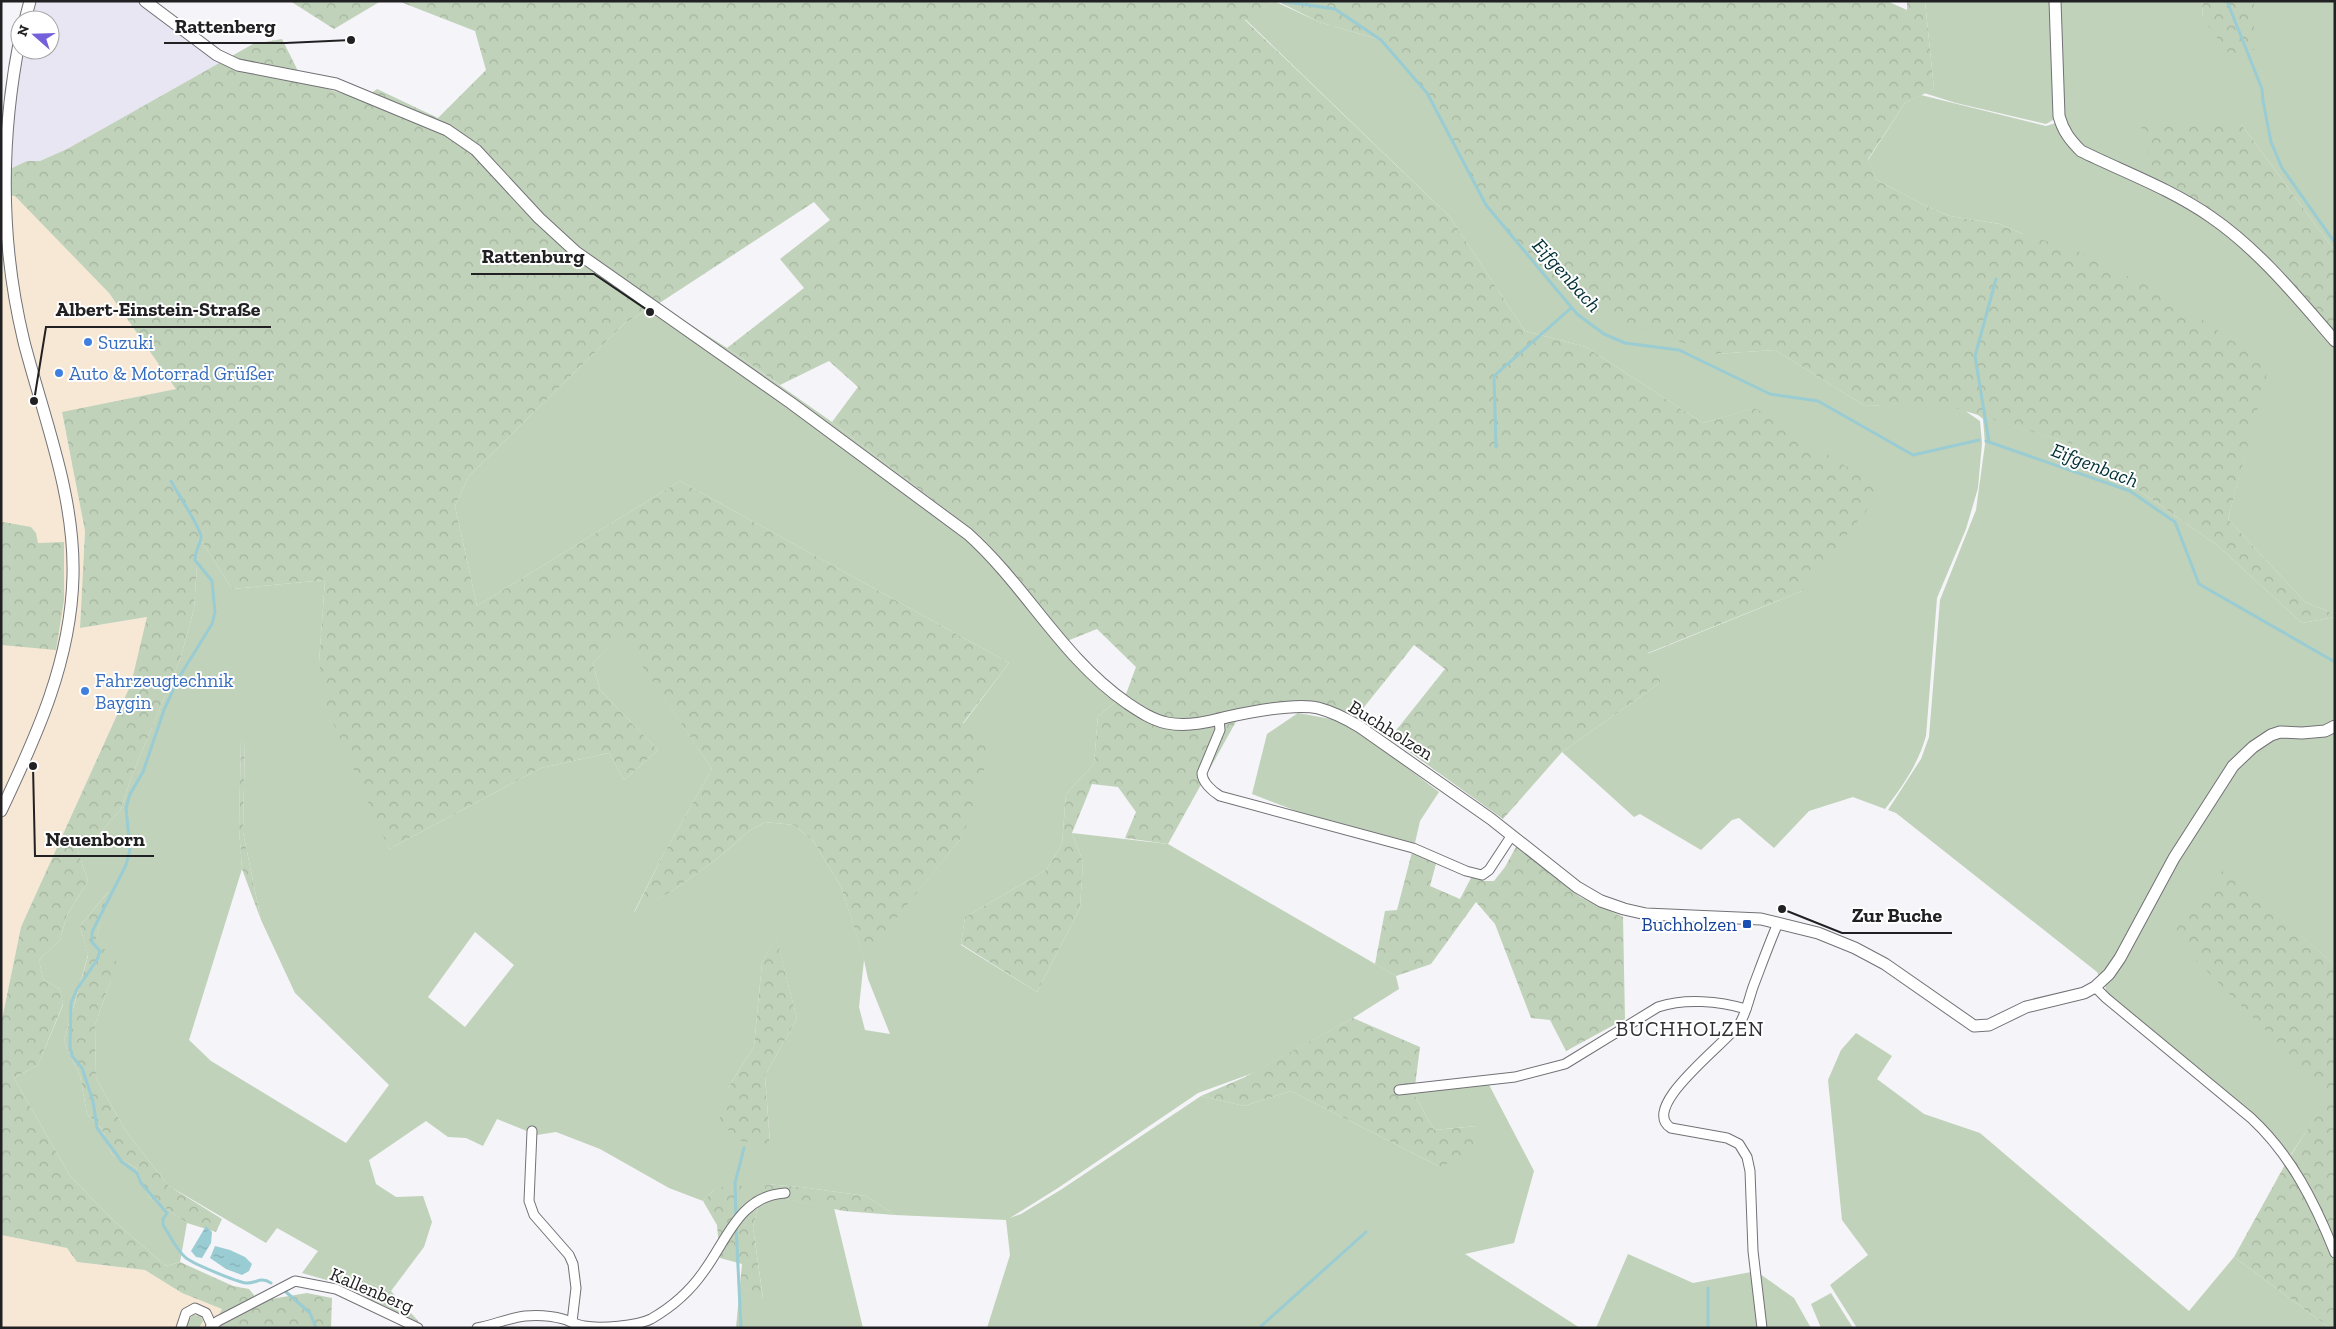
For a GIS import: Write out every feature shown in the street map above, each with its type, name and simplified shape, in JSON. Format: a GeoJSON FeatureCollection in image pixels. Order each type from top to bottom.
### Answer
{"type":"FeatureCollection","features":[{"type":"Feature","properties":{"kind":"street","name":"Buchholzen"},"geometry":{"type":"LineString","coordinates":[[145,1],[227,60],[256,70],[295,74],[336,84],[448,130],[463,140],[489,163],[539,218],[576,252],[791,403],[968,534],[991,557],[1080,663],[1104,686],[1138,710],[1159,721],[1189,724],[1245,713],[1317,708],[1346,719],[1438,781],[1512,835],[1577,887],[1613,906],[1653,915],[1748,917],[1818,933],[1855,948],[1915,984],[1974,1026],[1990,1025],[2026,1006],[2084,993],[2095,987]]}},
{"type":"Feature","properties":{"kind":"street"},"geometry":{"type":"LineString","coordinates":[[2055,1],[2059,116],[2063,129],[2070,140],[2081,152],[2169,192],[2211,217],[2253,252],[2335,341]]}},
{"type":"Feature","properties":{"kind":"street"},"geometry":{"type":"LineString","coordinates":[[1,810],[42,724],[59,673],[68,637],[73,576],[71,534],[66,493],[17,316],[5,241],[3,199],[4,146],[9,94],[16,60]]}},
{"type":"Feature","properties":{"kind":"street"},"geometry":{"type":"LineString","coordinates":[[1219,719],[1220,730],[1202,777],[1220,796],[1413,848],[1482,876],[1489,870],[1512,835]]}},
{"type":"Feature","properties":{"kind":"street"},"geometry":{"type":"LineString","coordinates":[[2335,726],[2325,731],[2280,732],[2271,735],[2253,747],[2233,766],[2174,858],[2120,958],[2109,974],[2095,987],[2271,1136],[2288,1159],[2313,1204],[2335,1253]]}},
{"type":"Feature","properties":{"kind":"street"},"geometry":{"type":"LineString","coordinates":[[1762,1328],[1753,1251],[1750,1171],[1747,1157],[1739,1144],[1727,1138],[1671,1128],[1664,1121],[1662,1114],[1664,1106],[1676,1090],[1741,1022],[1778,923]]}},
{"type":"Feature","properties":{"kind":"street"},"geometry":{"type":"LineString","coordinates":[[1399,1090],[1515,1077],[1565,1064],[1658,1007],[1668,1004],[1714,1002],[1746,1009]]}},
{"type":"Feature","properties":{"kind":"street"},"geometry":{"type":"LineString","coordinates":[[532,1131],[529,1201],[534,1215],[569,1255],[573,1264],[576,1288],[572,1322]]}},
{"type":"Feature","properties":{"kind":"street"},"geometry":{"type":"LineString","coordinates":[[477,1328],[524,1316],[552,1317],[595,1327],[638,1324],[649,1320],[668,1308],[692,1286],[705,1270],[727,1231],[746,1210],[767,1196],[785,1193]]}},
{"type":"Feature","properties":{"kind":"street","name":"Kallenberg"},"geometry":{"type":"LineString","coordinates":[[211,1327],[231,1314],[267,1297],[279,1287],[295,1281],[336,1289],[418,1328]]}},
{"type":"Feature","properties":{"kind":"street"},"geometry":{"type":"LineString","coordinates":[[181,1328],[186,1313],[195,1308],[206,1313],[211,1327]]}},
{"type":"Feature","properties":{"kind":"shaded area"},"geometry":{"type":"Polygon","coordinates":[[[37,1],[136,1],[220,63],[67,149],[40,161],[10,169],[15,96],[22,60],[60,60],[60,10],[35,10],[37,1]]]}},
{"type":"Feature","properties":{"kind":"shaded area"},"geometry":{"type":"Polygon","coordinates":[[[15,195],[109,293],[176,389],[62,413],[85,531],[80,628],[148,617],[131,684],[21,927],[1,1024],[1,196],[15,195]]]}},
{"type":"Feature","properties":{"kind":"shaded area"},"geometry":{"type":"Polygon","coordinates":[[[1,1235],[67,1248],[77,1262],[145,1270],[182,1293],[223,1309],[213,1328],[1,1328],[1,1235]]]}},
{"type":"Feature","properties":{"kind":"green space"},"geometry":{"type":"Polygon","coordinates":[[[290,1],[381,1],[334,29],[290,1]]]}},
{"type":"Feature","properties":{"kind":"green space"},"geometry":{"type":"Polygon","coordinates":[[[398,1],[1274,1],[1245,20],[1450,217],[1525,331],[1586,347],[1703,423],[1755,408],[1883,490],[1802,591],[1648,653],[1661,682],[1562,752],[1503,819],[1390,738],[1445,669],[1414,645],[1356,717],[1318,704],[1269,703],[1243,709],[1168,844],[1125,838],[1136,812],[1118,787],[1092,784],[1072,833],[1083,862],[1080,908],[1037,992],[961,944],[965,917],[1046,870],[1062,844],[1066,794],[1094,764],[1098,716],[1126,694],[1136,667],[1097,629],[1067,641],[984,539],[832,422],[858,387],[829,361],[780,385],[727,348],[804,288],[780,259],[830,220],[814,202],[658,304],[625,323],[469,476],[455,506],[477,606],[680,481],[1009,663],[963,723],[992,744],[963,836],[864,958],[841,887],[814,842],[794,825],[765,822],[749,831],[717,859],[672,891],[634,913],[663,855],[712,769],[621,635],[593,663],[600,690],[658,750],[624,780],[609,753],[541,768],[389,849],[326,707],[319,662],[325,580],[232,589],[199,537],[194,609],[180,660],[131,778],[121,809],[95,839],[77,848],[88,881],[67,915],[60,940],[39,960],[43,979],[60,989],[63,1004],[38,1065],[14,1078],[70,1176],[114,1221],[166,1266],[180,1262],[233,1286],[249,1289],[259,1301],[307,1293],[332,1298],[331,1328],[213,1328],[222,1309],[182,1293],[145,1270],[77,1262],[67,1248],[1,1235],[1,1024],[21,927],[131,684],[147,617],[80,628],[85,531],[62,412],[176,389],[109,293],[15,196],[9,196],[10,169],[27,161],[40,161],[67,149],[253,44],[282,39],[303,81],[362,100],[377,89],[438,118],[486,70],[475,31],[398,1]]]}},
{"type":"Feature","properties":{"kind":"green space"},"geometry":{"type":"Polygon","coordinates":[[[1274,1],[1319,22],[1381,40],[1427,93],[1486,205],[1715,354],[1775,350],[1865,406],[1939,402],[1964,410],[1980,421],[1982,443],[1978,488],[1966,529],[1937,598],[1926,736],[1919,756],[1909,774],[1885,809],[1853,797],[1809,811],[1774,848],[1739,818],[1732,820],[1701,850],[1640,814],[1634,817],[1562,752],[1661,682],[1647,654],[1802,591],[1756,408],[1703,423],[1586,347],[1525,331],[1450,217],[1245,19],[1274,1]]]}},
{"type":"Feature","properties":{"kind":"green space"},"geometry":{"type":"Polygon","coordinates":[[[1277,1],[1887,1],[1907,10],[1907,1],[1925,1],[1934,89],[1905,103],[1868,159],[1877,180],[1926,206],[1950,216],[2000,224],[2023,234],[2073,249],[2168,296],[2269,366],[2228,519],[2305,602],[2335,614],[2335,617],[2302,623],[2217,545],[2072,444],[1939,403],[1865,406],[1775,350],[1715,354],[1575,305],[1486,205],[1427,93],[1381,40],[1319,22],[1277,1]]]}},
{"type":"Feature","properties":{"kind":"green space"},"geometry":{"type":"Polygon","coordinates":[[[1925,1],[2051,1],[2053,120],[2046,124],[1956,103],[1924,93],[1934,89],[1925,1]]]}},
{"type":"Feature","properties":{"kind":"green space"},"geometry":{"type":"Polygon","coordinates":[[[2059,1],[2202,1],[2203,19],[2254,50],[2254,1],[2335,1],[2335,251],[2241,124],[2155,182],[2090,152],[2076,140],[2063,115],[2059,1]]]}},
{"type":"Feature","properties":{"kind":"green space"},"geometry":{"type":"Polygon","coordinates":[[[2202,1],[2254,1],[2254,50],[2229,54],[2203,19],[2202,1]]]}},
{"type":"Feature","properties":{"kind":"green space"},"geometry":{"type":"Polygon","coordinates":[[[1921,95],[2046,126],[2056,123],[2061,136],[2074,151],[2113,172],[2167,194],[2192,208],[2215,225],[2258,262],[2335,346],[2335,614],[2305,602],[2228,519],[2268,366],[2023,234],[2000,224],[1950,216],[1926,206],[1877,180],[1868,160],[1905,103],[1921,95]]]}},
{"type":"Feature","properties":{"kind":"green space"},"geometry":{"type":"Polygon","coordinates":[[[2241,124],[2335,251],[2335,337],[2255,249],[2155,182],[2141,126],[2241,124]]]}},
{"type":"Feature","properties":{"kind":"green space"},"geometry":{"type":"Polygon","coordinates":[[[658,304],[727,348],[832,422],[984,539],[1096,674],[1126,694],[1098,716],[1094,764],[1066,794],[1062,844],[1046,870],[965,917],[961,945],[1037,992],[1080,908],[1083,862],[1072,833],[1168,844],[1396,976],[1399,989],[1353,1018],[1253,1073],[1198,1093],[1058,1188],[1010,1218],[1021,1214],[1062,1189],[1201,1096],[1244,1106],[1291,1091],[1440,1167],[1477,1126],[1434,1130],[1414,1094],[1415,1090],[1487,1081],[1534,1171],[1514,1243],[1465,1254],[1580,1328],[987,1328],[1010,1255],[1006,1220],[895,1215],[866,1196],[765,1184],[780,1198],[834,1208],[863,1328],[736,1328],[740,1285],[763,1298],[753,1227],[758,1207],[765,1204],[716,1188],[703,1201],[669,1188],[600,1149],[556,1132],[537,1135],[497,1119],[483,1146],[466,1138],[448,1137],[426,1121],[369,1160],[376,1184],[396,1197],[423,1196],[432,1222],[424,1247],[391,1291],[361,1278],[337,1283],[302,1273],[318,1251],[277,1228],[266,1243],[169,1186],[127,1133],[96,1078],[95,1025],[111,980],[96,940],[108,892],[80,926],[88,955],[64,1041],[80,1076],[87,1114],[102,1129],[112,1154],[136,1168],[149,1197],[187,1223],[180,1262],[166,1266],[114,1221],[70,1176],[14,1078],[38,1065],[63,1005],[60,989],[43,979],[39,960],[60,940],[67,915],[88,881],[77,848],[95,839],[121,809],[131,778],[180,660],[194,609],[199,537],[232,589],[325,580],[319,662],[389,849],[541,768],[609,753],[624,780],[658,750],[600,690],[593,663],[621,634],[712,769],[663,855],[634,912],[672,891],[717,859],[749,831],[765,822],[794,825],[814,842],[841,887],[864,957],[963,836],[963,724],[1009,663],[680,481],[477,606],[455,506],[469,476],[625,323],[658,304]],[[241,739],[239,828],[242,869],[189,1040],[211,1061],[346,1143],[389,1085],[295,993],[261,920],[243,832],[245,741],[241,739]],[[475,932],[428,997],[465,1027],[514,965],[475,932]],[[776,937],[762,963],[754,1046],[728,1088],[770,1143],[765,1075],[797,1019],[776,937]],[[864,960],[859,1007],[865,1030],[890,1034],[868,979],[864,960]]]}},
{"type":"Feature","properties":{"kind":"green space"},"geometry":{"type":"Polygon","coordinates":[[[1977,414],[2072,444],[2217,545],[2302,623],[2335,617],[2335,723],[2297,730],[2251,745],[2128,939],[2100,978],[2097,972],[1896,813],[1888,810],[1921,759],[1929,737],[1940,600],[1976,510],[1985,444],[1983,419],[1977,414]]]}},
{"type":"Feature","properties":{"kind":"green space"},"geometry":{"type":"Polygon","coordinates":[[[3,522],[31,527],[36,533],[38,543],[64,542],[64,600],[56,650],[1,645],[1,524],[3,522]]]}},
{"type":"Feature","properties":{"kind":"green space"},"geometry":{"type":"Polygon","coordinates":[[[1298,713],[1331,719],[1352,726],[1439,792],[1420,821],[1415,843],[1299,812],[1252,794],[1267,734],[1298,713]]]}},
{"type":"Feature","properties":{"kind":"green space"},"geometry":{"type":"Polygon","coordinates":[[[2335,730],[2335,965],[2224,870],[2172,935],[2331,1095],[2289,1157],[2106,993],[2105,984],[2176,861],[2236,767],[2273,737],[2335,730]]]}},
{"type":"Feature","properties":{"kind":"green space"},"geometry":{"type":"Polygon","coordinates":[[[241,739],[245,740],[243,832],[261,920],[242,869],[239,828],[241,739]]]}},
{"type":"Feature","properties":{"kind":"green space"},"geometry":{"type":"Polygon","coordinates":[[[1517,845],[1580,897],[1623,917],[1625,1019],[1566,1051],[1550,1020],[1531,1018],[1495,924],[1476,902],[1431,964],[1396,976],[1375,964],[1385,911],[1397,910],[1412,852],[1437,860],[1430,886],[1460,899],[1472,876],[1485,881],[1494,881],[1505,867],[1517,845]]]}},
{"type":"Feature","properties":{"kind":"green space"},"geometry":{"type":"Polygon","coordinates":[[[2224,869],[2335,965],[2335,1239],[2326,1244],[2335,1261],[2335,1328],[2330,1328],[2234,1257],[2287,1161],[2330,1095],[2171,935],[2224,869]]]}},
{"type":"Feature","properties":{"kind":"green space"},"geometry":{"type":"Polygon","coordinates":[[[109,891],[96,940],[124,970],[111,980],[95,1025],[96,1078],[127,1133],[169,1186],[222,1219],[216,1232],[187,1223],[149,1197],[136,1168],[112,1154],[102,1129],[87,1114],[80,1076],[64,1041],[88,956],[80,926],[109,891]]]}},
{"type":"Feature","properties":{"kind":"green space"},"geometry":{"type":"Polygon","coordinates":[[[776,936],[797,1019],[765,1075],[770,1144],[740,1141],[719,1121],[728,1088],[754,1046],[762,963],[776,936]]]}},
{"type":"Feature","properties":{"kind":"green space"},"geometry":{"type":"Polygon","coordinates":[[[1353,1018],[1420,1047],[1414,1094],[1434,1130],[1477,1126],[1471,1154],[1440,1167],[1291,1091],[1244,1106],[1201,1096],[1245,1077],[1353,1018]]]}},
{"type":"Feature","properties":{"kind":"green space"},"geometry":{"type":"Polygon","coordinates":[[[1856,1033],[1892,1056],[1877,1079],[1924,1114],[1980,1133],[2189,1311],[2234,1257],[2330,1328],[1857,1328],[1830,1285],[1868,1255],[1842,1220],[1828,1080],[1841,1050],[1856,1033]]]}},
{"type":"Feature","properties":{"kind":"green space"},"geometry":{"type":"Polygon","coordinates":[[[765,1184],[866,1196],[895,1215],[844,1211],[780,1198],[766,1204],[765,1184]]]}},
{"type":"Feature","properties":{"kind":"green space"},"geometry":{"type":"Polygon","coordinates":[[[740,1185],[766,1204],[758,1207],[753,1227],[763,1299],[740,1285],[742,1264],[720,1258],[717,1225],[703,1201],[716,1188],[740,1185]]]}},
{"type":"Feature","properties":{"kind":"green space"},"geometry":{"type":"Polygon","coordinates":[[[1628,1254],[1693,1283],[1751,1272],[1758,1328],[1596,1328],[1628,1254]]]}},
{"type":"Feature","properties":{"kind":"green space"},"geometry":{"type":"Polygon","coordinates":[[[1760,1274],[1794,1298],[1811,1328],[1766,1328],[1760,1274]]]}},
{"type":"Feature","properties":{"kind":"green space"},"geometry":{"type":"Polygon","coordinates":[[[361,1278],[391,1291],[420,1323],[337,1283],[361,1278]]]}},
{"type":"Feature","properties":{"kind":"green space"},"geometry":{"type":"Polygon","coordinates":[[[1831,1293],[1853,1328],[1821,1328],[1811,1304],[1831,1293]]]}},
{"type":"Feature","properties":{"kind":"green space"},"geometry":{"type":"Polygon","coordinates":[[[193,1315],[201,1316],[203,1321],[199,1328],[186,1328],[189,1320],[193,1315]]]}},
{"type":"Feature","properties":{"kind":"water"},"geometry":{"type":"Polygon","coordinates":[[[206,1226],[212,1232],[211,1243],[202,1258],[196,1257],[191,1251],[206,1226]]]}},
{"type":"Feature","properties":{"kind":"water"},"geometry":{"type":"Polygon","coordinates":[[[215,1246],[245,1257],[252,1264],[249,1271],[242,1275],[226,1269],[210,1258],[215,1246]]]}},
{"type":"Feature","properties":{"kind":"waterway","name":"Eifgenbach"},"geometry":{"type":"LineString","coordinates":[[1280,1],[1335,9],[1381,40],[1427,93],[1486,205],[1577,314],[1604,334],[1625,343],[1679,350],[1770,394],[1818,401],[1913,455],[1979,440]]}},
{"type":"Feature","properties":{"kind":"waterway"},"geometry":{"type":"LineString","coordinates":[[2227,1],[2262,89],[2271,142],[2282,168],[2335,243]]}},
{"type":"Feature","properties":{"kind":"waterway"},"geometry":{"type":"LineString","coordinates":[[1989,442],[1975,356],[1996,279]]}},
{"type":"Feature","properties":{"kind":"waterway"},"geometry":{"type":"LineString","coordinates":[[1496,447],[1494,376],[1571,308]]}},
{"type":"Feature","properties":{"kind":"waterway","name":"Eifgenbach"},"geometry":{"type":"LineString","coordinates":[[1986,441],[2130,491],[2175,522],[2199,584],[2335,662]]}},
{"type":"Feature","properties":{"kind":"waterway"},"geometry":{"type":"LineString","coordinates":[[171,481],[200,533],[201,537],[195,560],[212,581],[215,612],[212,624],[178,679],[164,710],[143,772],[130,794],[126,808],[130,849],[126,865],[92,932],[92,942],[100,951],[97,960],[77,989],[71,1003],[70,1047],[72,1056],[82,1068],[93,1101],[97,1128],[122,1162],[137,1173],[141,1183],[167,1213],[163,1219],[163,1225],[182,1254],[189,1260],[214,1272],[241,1282],[249,1283],[264,1280],[271,1283]]}},
{"type":"Feature","properties":{"kind":"waterway"},"geometry":{"type":"LineString","coordinates":[[736,1218],[735,1183],[744,1148]]}},
{"type":"Feature","properties":{"kind":"waterway"},"geometry":{"type":"LineString","coordinates":[[736,1225],[741,1328]]}},
{"type":"Feature","properties":{"kind":"waterway"},"geometry":{"type":"LineString","coordinates":[[1259,1328],[1366,1232]]}},
{"type":"Feature","properties":{"kind":"waterway"},"geometry":{"type":"LineString","coordinates":[[1708,1288],[1708,1328]]}},
{"type":"Feature","properties":{"kind":"waterway"},"geometry":{"type":"LineString","coordinates":[[286,1292],[310,1313],[316,1328]]}},
{"type":"Feature","properties":{"kind":"place","name":"Rattenberg"},"geometry":{"type":"Point","coordinates":[351,40]}},
{"type":"Feature","properties":{"kind":"place","name":"Rattenburg"},"geometry":{"type":"Point","coordinates":[650,312]}},
{"type":"Feature","properties":{"kind":"place","name":"Suzuki"},"geometry":{"type":"Point","coordinates":[88,342]}},
{"type":"Feature","properties":{"kind":"place","name":"Auto & Motorrad Grüßer"},"geometry":{"type":"Point","coordinates":[59,373]}},
{"type":"Feature","properties":{"kind":"place","name":"Albert-Einstein-Straße"},"geometry":{"type":"Point","coordinates":[34,401]}},
{"type":"Feature","properties":{"kind":"place","name":"Fahrzeugtechnik Baygin"},"geometry":{"type":"Point","coordinates":[85,691]}},
{"type":"Feature","properties":{"kind":"place","name":"Neuenborn"},"geometry":{"type":"Point","coordinates":[33,766]}},
{"type":"Feature","properties":{"kind":"place","name":"Zur Buche"},"geometry":{"type":"Point","coordinates":[1782,909]}},
{"type":"Feature","properties":{"kind":"place","name":"Buchholzen"},"geometry":{"type":"Point","coordinates":[1747,924]}},
{"type":"Feature","properties":{"kind":"district","name":"BUCHHOLZEN"},"geometry":{"type":"Point","coordinates":[1690,1028]}}]}
